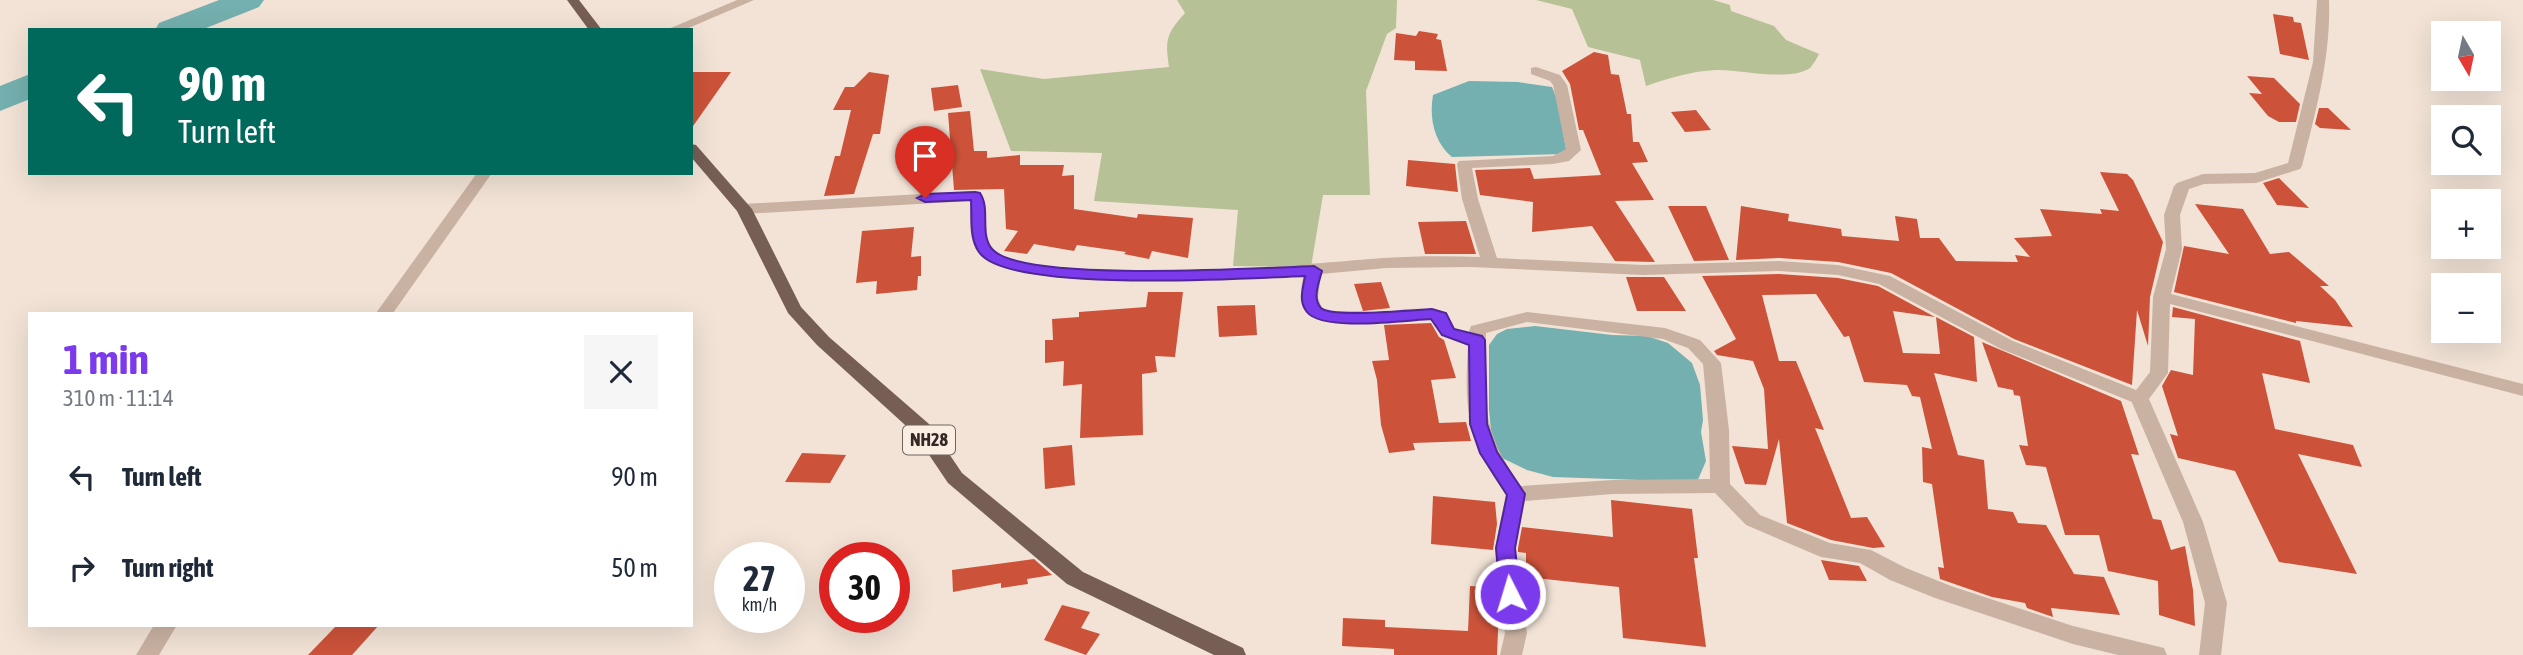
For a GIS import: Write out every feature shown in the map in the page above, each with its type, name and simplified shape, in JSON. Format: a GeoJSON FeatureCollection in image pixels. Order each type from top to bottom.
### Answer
{"type":"FeatureCollection","features":[{"type":"Feature","properties":{"kind":"main road"},"geometry":{"type":"LineString","coordinates":[[573,0],[594,28]]}},
{"type":"Feature","properties":{"kind":"main road","name":"NH28"},"geometry":{"type":"LineString","coordinates":[[693,150],[744,209],[794,309],[823,341],[922,429],[955,478],[1075,578],[1235,655]]}},
{"type":"Feature","properties":{"kind":"street"},"geometry":{"type":"LineString","coordinates":[[677,28],[748,0]]}},
{"type":"Feature","properties":{"kind":"street"},"geometry":{"type":"LineString","coordinates":[[2140,398],[2159,373],[2162,297],[2174,248],[2172,215],[2182,186],[2203,179],[2256,177],[2295,166],[2321,43],[2325,19],[2323,0]]}},
{"type":"Feature","properties":{"kind":"street"},"geometry":{"type":"LineString","coordinates":[[1490,263],[1470,199],[1464,164],[1553,160],[1564,158],[1574,150],[1560,85],[1555,78],[1536,71]]}},
{"type":"Feature","properties":{"kind":"street"},"geometry":{"type":"LineString","coordinates":[[385,312],[484,175]]}},
{"type":"Feature","properties":{"kind":"street"},"geometry":{"type":"LineString","coordinates":[[744,209],[975,196],[978,201],[979,237],[986,252],[1010,266],[1118,277],[1147,274],[1182,276],[1314,271],[1386,263],[1490,263],[1643,270],[1768,266],[1838,270],[1884,280],[2007,345],[2140,398],[2193,522],[2216,603],[2210,655]]}},
{"type":"Feature","properties":{"kind":"street"},"geometry":{"type":"LineString","coordinates":[[1314,271],[1308,298],[1314,311],[1322,315],[1344,318],[1432,314],[1440,317],[1447,332],[1476,340]]}},
{"type":"Feature","properties":{"kind":"street"},"geometry":{"type":"LineString","coordinates":[[2162,297],[2523,390]]}},
{"type":"Feature","properties":{"kind":"street"},"geometry":{"type":"LineString","coordinates":[[1511,655],[1516,633],[1506,548],[1516,494],[1489,453],[1479,424],[1476,340],[1477,330],[1527,317],[1665,334],[1694,344],[1712,363],[1719,430],[1720,486],[1753,520],[1828,551],[1864,556],[1898,574],[1943,592],[2073,635],[2157,655]]}},
{"type":"Feature","properties":{"kind":"street"},"geometry":{"type":"LineString","coordinates":[[1516,494],[1613,487],[1720,486]]}},
{"type":"Feature","properties":{"kind":"street"},"geometry":{"type":"LineString","coordinates":[[147,655],[165,627]]}},
{"type":"Feature","properties":{"kind":"green space"},"geometry":{"type":"Polygon","coordinates":[[[1177,0],[1397,0],[1396,28],[1387,34],[1366,91],[1370,195],[1323,195],[1311,267],[1233,266],[1238,210],[1094,201],[1102,153],[1011,151],[980,69],[1044,79],[1169,67],[1168,38],[1185,13],[1177,0]]]}},
{"type":"Feature","properties":{"kind":"green space"},"geometry":{"type":"Polygon","coordinates":[[[1536,0],[1713,0],[1730,5],[1731,11],[1774,26],[1786,40],[1819,54],[1810,68],[1801,72],[1777,75],[1707,71],[1681,75],[1646,86],[1640,60],[1588,47],[1572,9],[1536,0]]]}},
{"type":"Feature","properties":{"kind":"water"},"geometry":{"type":"Polygon","coordinates":[[[1469,81],[1518,82],[1552,87],[1557,99],[1567,154],[1452,157],[1441,144],[1434,129],[1433,95],[1469,81]]]}},
{"type":"Feature","properties":{"kind":"water"},"geometry":{"type":"Polygon","coordinates":[[[1535,326],[1612,335],[1647,336],[1668,343],[1692,363],[1700,385],[1703,420],[1701,432],[1706,461],[1697,482],[1553,477],[1527,470],[1500,457],[1491,430],[1489,410],[1489,345],[1497,334],[1507,329],[1535,326]]]}},
{"type":"Feature","properties":{"kind":"building"},"geometry":{"type":"Polygon","coordinates":[[[2273,14],[2293,17],[2294,22],[2301,23],[2309,60],[2280,54],[2273,14]]]}},
{"type":"Feature","properties":{"kind":"building"},"geometry":{"type":"Polygon","coordinates":[[[1419,31],[1438,34],[1436,39],[1441,40],[1447,71],[1415,70],[1415,61],[1394,60],[1396,33],[1416,36],[1419,31]]]}},
{"type":"Feature","properties":{"kind":"building"},"geometry":{"type":"Polygon","coordinates":[[[1594,52],[1608,55],[1611,74],[1619,75],[1627,114],[1631,114],[1633,142],[1639,142],[1648,162],[1632,163],[1654,200],[1615,201],[1655,262],[1615,261],[1592,226],[1532,232],[1533,202],[1480,195],[1475,170],[1530,168],[1534,179],[1601,175],[1583,130],[1579,130],[1570,84],[1562,71],[1594,52]]]}},
{"type":"Feature","properties":{"kind":"building"},"geometry":{"type":"Polygon","coordinates":[[[693,72],[731,72],[693,126],[693,72]]]}},
{"type":"Feature","properties":{"kind":"building"},"geometry":{"type":"Polygon","coordinates":[[[869,72],[889,75],[880,134],[873,134],[854,194],[824,196],[835,156],[840,156],[851,110],[833,110],[845,87],[854,87],[869,72]]]}},
{"type":"Feature","properties":{"kind":"building"},"geometry":{"type":"Polygon","coordinates":[[[2247,76],[2274,78],[2300,104],[2296,122],[2279,122],[2268,116],[2249,93],[2262,94],[2247,76]]]}},
{"type":"Feature","properties":{"kind":"building"},"geometry":{"type":"Polygon","coordinates":[[[958,85],[962,107],[934,111],[931,88],[958,85]]]}},
{"type":"Feature","properties":{"kind":"building"},"geometry":{"type":"Polygon","coordinates":[[[2319,108],[2328,108],[2351,130],[2320,128],[2315,124],[2319,108]]]}},
{"type":"Feature","properties":{"kind":"building"},"geometry":{"type":"Polygon","coordinates":[[[1696,110],[1711,130],[1685,132],[1671,112],[1696,110]]]}},
{"type":"Feature","properties":{"kind":"building"},"geometry":{"type":"Polygon","coordinates":[[[970,111],[974,151],[987,151],[987,158],[1020,155],[1020,165],[1064,165],[1062,176],[1074,175],[1074,209],[1137,218],[1138,214],[1193,218],[1188,258],[1152,251],[1149,259],[1124,254],[1126,252],[1077,245],[1074,251],[1034,244],[1027,254],[1004,251],[1018,231],[1006,229],[1004,189],[954,190],[948,113],[970,111]]]}},
{"type":"Feature","properties":{"kind":"building"},"geometry":{"type":"Polygon","coordinates":[[[1408,160],[1455,164],[1458,192],[1406,186],[1408,160]]]}},
{"type":"Feature","properties":{"kind":"building"},"geometry":{"type":"Polygon","coordinates":[[[2100,172],[2127,174],[2133,180],[2163,242],[2150,297],[2148,346],[2137,310],[2132,385],[2014,339],[1891,273],[1838,262],[1779,258],[1736,260],[1741,206],[1789,214],[1788,221],[1841,229],[1842,236],[1899,241],[1895,216],[1917,219],[1920,238],[1939,238],[1956,261],[2018,262],[2015,255],[2030,257],[2014,238],[2052,236],[2040,209],[2102,214],[2100,209],[2119,211],[2100,172]]]}},
{"type":"Feature","properties":{"kind":"building"},"geometry":{"type":"Polygon","coordinates":[[[2279,178],[2309,208],[2277,205],[2263,183],[2279,178]]]}},
{"type":"Feature","properties":{"kind":"building"},"geometry":{"type":"Polygon","coordinates":[[[2195,204],[2243,209],[2270,254],[2289,252],[2329,286],[2320,286],[2335,300],[2353,327],[2296,323],[2174,292],[2184,246],[2229,254],[2195,204]]]}},
{"type":"Feature","properties":{"kind":"building"},"geometry":{"type":"Polygon","coordinates":[[[1668,206],[1706,206],[1729,260],[1694,261],[1668,206]]]}},
{"type":"Feature","properties":{"kind":"building"},"geometry":{"type":"Polygon","coordinates":[[[1466,221],[1476,254],[1425,254],[1418,222],[1466,221]]]}},
{"type":"Feature","properties":{"kind":"building"},"geometry":{"type":"Polygon","coordinates":[[[914,227],[911,257],[921,256],[921,276],[918,276],[917,290],[876,294],[877,281],[856,283],[862,231],[914,227]]]}},
{"type":"Feature","properties":{"kind":"building"},"geometry":{"type":"Polygon","coordinates":[[[1779,274],[1838,278],[1878,286],[1935,317],[1893,311],[1903,353],[1940,354],[1936,317],[1974,337],[1977,382],[1934,373],[1958,455],[1984,460],[1988,509],[2013,512],[2018,523],[2046,525],[2074,574],[2104,577],[2120,615],[2051,608],[2053,617],[2027,608],[2025,603],[1992,597],[1940,579],[1938,567],[1944,568],[1932,484],[1923,482],[1922,447],[1932,449],[1920,397],[1912,396],[1907,385],[1864,382],[1849,336],[1844,337],[1816,294],[1762,295],[1779,361],[1796,361],[1824,430],[1815,428],[1851,518],[1867,517],[1885,547],[1873,548],[1831,540],[1787,523],[1779,439],[1766,485],[1745,484],[1732,446],[1768,449],[1764,389],[1753,361],[1717,355],[1714,351],[1736,339],[1702,276],[1779,274]]]}},
{"type":"Feature","properties":{"kind":"building"},"geometry":{"type":"Polygon","coordinates":[[[1626,277],[1664,277],[1686,311],[1637,311],[1626,277]]]}},
{"type":"Feature","properties":{"kind":"building"},"geometry":{"type":"Polygon","coordinates":[[[1381,282],[1390,308],[1363,311],[1354,284],[1381,282]]]}},
{"type":"Feature","properties":{"kind":"building"},"geometry":{"type":"Polygon","coordinates":[[[1148,292],[1183,292],[1175,357],[1155,356],[1157,372],[1142,374],[1143,435],[1080,438],[1082,384],[1063,386],[1064,361],[1045,363],[1045,340],[1053,340],[1052,319],[1079,317],[1079,312],[1146,307],[1148,292]]]}},
{"type":"Feature","properties":{"kind":"building"},"geometry":{"type":"Polygon","coordinates":[[[1255,305],[1257,335],[1219,337],[1217,306],[1255,305]]]}},
{"type":"Feature","properties":{"kind":"building"},"geometry":{"type":"Polygon","coordinates":[[[2173,307],[2300,341],[2310,383],[2262,373],[2275,429],[2353,445],[2362,467],[2298,454],[2357,574],[2279,562],[2235,471],[2178,458],[2170,434],[2178,436],[2162,386],[2171,370],[2193,375],[2195,319],[2172,317],[2173,307]]]}},
{"type":"Feature","properties":{"kind":"building"},"geometry":{"type":"Polygon","coordinates":[[[1431,323],[1439,337],[1444,340],[1456,378],[1431,380],[1439,423],[1466,422],[1471,441],[1413,443],[1415,450],[1389,453],[1381,425],[1377,380],[1372,361],[1389,360],[1384,325],[1431,323]]]}},
{"type":"Feature","properties":{"kind":"building"},"geometry":{"type":"Polygon","coordinates":[[[1982,342],[2121,401],[2139,455],[2131,454],[2153,519],[2161,520],[2171,550],[2185,546],[2193,590],[2195,626],[2159,615],[2158,581],[2108,571],[2099,535],[2065,535],[2046,467],[2026,465],[2019,445],[2028,446],[2020,396],[2014,395],[2013,390],[1998,387],[1982,342]]]}},
{"type":"Feature","properties":{"kind":"building"},"geometry":{"type":"Polygon","coordinates":[[[1072,445],[1075,485],[1045,489],[1043,448],[1072,445]]]}},
{"type":"Feature","properties":{"kind":"building"},"geometry":{"type":"Polygon","coordinates":[[[802,453],[846,455],[830,483],[785,482],[802,453]]]}},
{"type":"Feature","properties":{"kind":"building"},"geometry":{"type":"Polygon","coordinates":[[[1433,496],[1495,502],[1497,524],[1493,550],[1431,544],[1433,496]]]}},
{"type":"Feature","properties":{"kind":"building"},"geometry":{"type":"Polygon","coordinates":[[[1611,500],[1692,509],[1698,558],[1694,558],[1706,647],[1623,638],[1619,587],[1526,577],[1526,553],[1518,552],[1522,527],[1613,537],[1611,500]]]}},
{"type":"Feature","properties":{"kind":"building"},"geometry":{"type":"Polygon","coordinates":[[[1034,559],[1052,575],[1027,579],[1028,584],[1001,588],[1001,583],[953,592],[952,570],[1034,559]]]}},
{"type":"Feature","properties":{"kind":"building"},"geometry":{"type":"Polygon","coordinates":[[[1821,560],[1859,566],[1867,581],[1829,580],[1821,560]]]}},
{"type":"Feature","properties":{"kind":"building"},"geometry":{"type":"Polygon","coordinates":[[[1470,586],[1497,588],[1497,655],[1394,655],[1394,649],[1342,646],[1343,618],[1385,620],[1385,627],[1468,631],[1470,586]]]}},
{"type":"Feature","properties":{"kind":"building"},"geometry":{"type":"Polygon","coordinates":[[[1062,605],[1090,612],[1081,628],[1100,634],[1086,655],[1044,640],[1062,605]]]}},
{"type":"Feature","properties":{"kind":"building"},"geometry":{"type":"Polygon","coordinates":[[[335,627],[377,627],[352,655],[308,655],[335,627]]]}},
{"type":"Feature","properties":{"kind":"waterway"},"geometry":{"type":"LineString","coordinates":[[176,28],[248,0]]}},
{"type":"Feature","properties":{"kind":"waterway"},"geometry":{"type":"LineString","coordinates":[[0,100],[28,86]]}},
{"type":"Feature","properties":{"kind":"route"},"geometry":{"type":"LineString","coordinates":[[925,198],[975,196],[978,201],[979,237],[986,252],[1010,266],[1118,277],[1147,274],[1182,276],[1314,271],[1308,298],[1314,311],[1322,315],[1344,318],[1432,314],[1440,317],[1447,332],[1456,337],[1476,340],[1479,424],[1489,453],[1516,494],[1506,548],[1510,594]]}}]}
